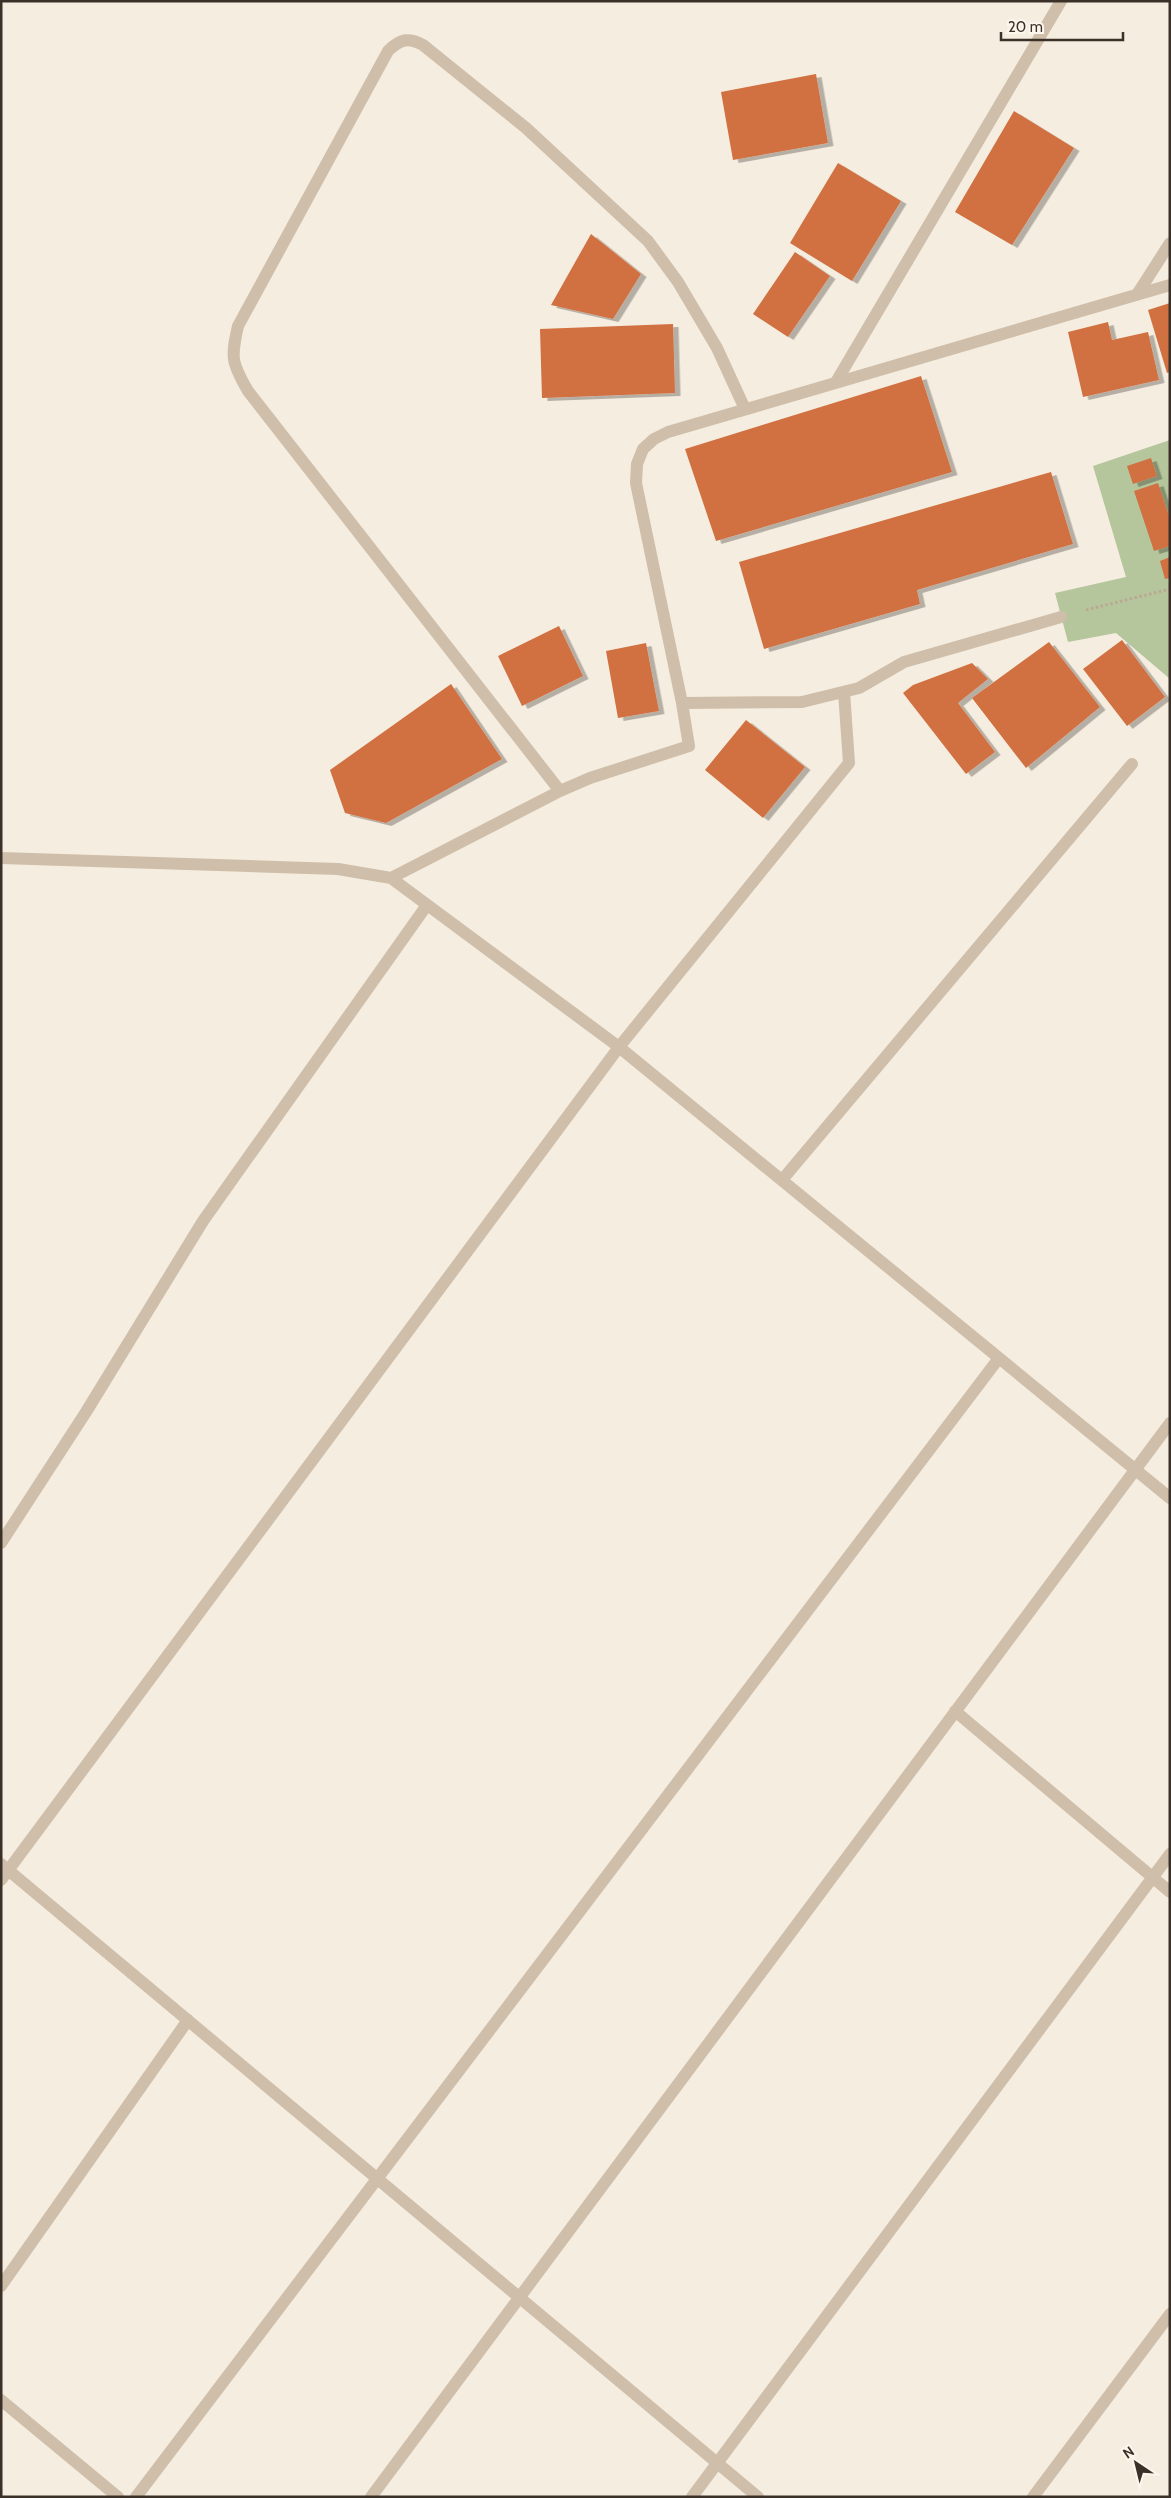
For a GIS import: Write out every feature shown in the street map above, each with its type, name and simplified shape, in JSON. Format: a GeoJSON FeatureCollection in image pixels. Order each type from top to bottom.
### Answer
{"type":"FeatureCollection","features":[{"type":"Feature","properties":{"kind":"street"},"geometry":{"type":"LineString","coordinates":[[836,382],[1061,1]]}},
{"type":"Feature","properties":{"kind":"street"},"geometry":{"type":"LineString","coordinates":[[560,791],[248,391],[235,370],[232,353],[238,326],[388,51],[396,43],[404,39],[412,39],[423,45],[526,128],[648,241],[678,282],[717,348],[745,409]]}},
{"type":"Feature","properties":{"kind":"street"},"geometry":{"type":"LineString","coordinates":[[1138,294],[1170,243]]}},
{"type":"Feature","properties":{"kind":"street"},"geometry":{"type":"LineString","coordinates":[[391,878],[560,791],[590,778],[689,746],[682,702],[636,483],[637,464],[643,449],[654,439],[668,432],[745,409],[1170,285]]}},
{"type":"Feature","properties":{"kind":"street"},"geometry":{"type":"LineString","coordinates":[[682,702],[802,702],[859,688],[904,662],[1061,617]]}},
{"type":"Feature","properties":{"kind":"street"},"geometry":{"type":"LineString","coordinates":[[758,2497],[188,2020],[4,1871],[619,1047],[849,763],[844,692]]}},
{"type":"Feature","properties":{"kind":"street"},"geometry":{"type":"LineString","coordinates":[[782,1180],[1132,764]]}},
{"type":"Feature","properties":{"kind":"street"},"geometry":{"type":"LineString","coordinates":[[1,858],[338,869],[391,878],[619,1047],[1170,1498]]}},
{"type":"Feature","properties":{"kind":"street"},"geometry":{"type":"LineString","coordinates":[[1,1543],[86,1412],[203,1221],[427,905]]}},
{"type":"Feature","properties":{"kind":"street"},"geometry":{"type":"LineString","coordinates":[[136,2497],[999,1358]]}},
{"type":"Feature","properties":{"kind":"street"},"geometry":{"type":"LineString","coordinates":[[372,2497],[1170,1423]]}},
{"type":"Feature","properties":{"kind":"street"},"geometry":{"type":"LineString","coordinates":[[955,1711],[1170,1892]]}},
{"type":"Feature","properties":{"kind":"street"},"geometry":{"type":"LineString","coordinates":[[692,2497],[1170,1854]]}},
{"type":"Feature","properties":{"kind":"street"},"geometry":{"type":"LineString","coordinates":[[1,2286],[188,2020]]}},
{"type":"Feature","properties":{"kind":"street"},"geometry":{"type":"LineString","coordinates":[[1033,2497],[1170,2314]]}},
{"type":"Feature","properties":{"kind":"street"},"geometry":{"type":"LineString","coordinates":[[1,2400],[118,2497]]}},
{"type":"Feature","properties":{"kind":"path"},"geometry":{"type":"LineString","coordinates":[[1061,617],[1170,589]]}},
{"type":"Feature","properties":{"kind":"green space"},"geometry":{"type":"Polygon","coordinates":[[[1170,440],[1170,679],[1116,633],[1068,642],[1055,593],[1126,577],[1093,466],[1170,440]]]}},
{"type":"Feature","properties":{"kind":"building"},"geometry":{"type":"Polygon","coordinates":[[[816,74],[828,143],[733,160],[721,92],[816,74]]]}},
{"type":"Feature","properties":{"kind":"building"},"geometry":{"type":"Polygon","coordinates":[[[1014,111],[1074,148],[1012,245],[955,212],[1014,111]]]}},
{"type":"Feature","properties":{"kind":"building"},"geometry":{"type":"Polygon","coordinates":[[[838,163],[901,201],[852,281],[790,243],[838,163]]]}},
{"type":"Feature","properties":{"kind":"building"},"geometry":{"type":"Polygon","coordinates":[[[591,234],[641,274],[613,319],[551,305],[591,234]]]}},
{"type":"Feature","properties":{"kind":"building"},"geometry":{"type":"Polygon","coordinates":[[[795,252],[830,276],[788,337],[753,314],[795,252]]]}},
{"type":"Feature","properties":{"kind":"building"},"geometry":{"type":"Polygon","coordinates":[[[1170,303],[1170,372],[1167,373],[1148,310],[1170,303]]]}},
{"type":"Feature","properties":{"kind":"building"},"geometry":{"type":"Polygon","coordinates":[[[1108,322],[1112,340],[1148,332],[1159,380],[1083,397],[1068,332],[1108,322]]]}},
{"type":"Feature","properties":{"kind":"building"},"geometry":{"type":"Polygon","coordinates":[[[673,324],[675,393],[542,398],[540,329],[673,324]]]}},
{"type":"Feature","properties":{"kind":"building"},"geometry":{"type":"Polygon","coordinates":[[[921,376],[952,472],[716,541],[685,449],[921,376]]]}},
{"type":"Feature","properties":{"kind":"building"},"geometry":{"type":"Polygon","coordinates":[[[1151,458],[1157,476],[1133,484],[1127,466],[1151,458]]]}},
{"type":"Feature","properties":{"kind":"building"},"geometry":{"type":"Polygon","coordinates":[[[1051,472],[1073,544],[917,590],[920,604],[764,649],[739,562],[1051,472]]]}},
{"type":"Feature","properties":{"kind":"building"},"geometry":{"type":"Polygon","coordinates":[[[1158,483],[1170,519],[1170,546],[1154,551],[1134,491],[1158,483]]]}},
{"type":"Feature","properties":{"kind":"building"},"geometry":{"type":"Polygon","coordinates":[[[1170,557],[1170,578],[1165,579],[1160,561],[1170,557]]]}},
{"type":"Feature","properties":{"kind":"building"},"geometry":{"type":"Polygon","coordinates":[[[559,626],[583,676],[522,706],[498,656],[559,626]]]}},
{"type":"Feature","properties":{"kind":"building"},"geometry":{"type":"Polygon","coordinates":[[[1122,640],[1165,697],[1127,726],[1083,669],[1122,640]]]}},
{"type":"Feature","properties":{"kind":"building"},"geometry":{"type":"Polygon","coordinates":[[[1049,642],[1100,707],[1026,768],[972,698],[1049,642]]]}},
{"type":"Feature","properties":{"kind":"building"},"geometry":{"type":"Polygon","coordinates":[[[646,643],[659,711],[618,718],[606,651],[646,643]]]}},
{"type":"Feature","properties":{"kind":"building"},"geometry":{"type":"Polygon","coordinates":[[[972,663],[988,679],[958,703],[995,752],[966,774],[903,693],[913,685],[972,663]]]}},
{"type":"Feature","properties":{"kind":"building"},"geometry":{"type":"Polygon","coordinates":[[[451,684],[502,759],[386,823],[345,813],[330,770],[451,684]]]}},
{"type":"Feature","properties":{"kind":"building"},"geometry":{"type":"Polygon","coordinates":[[[746,720],[805,767],[763,818],[705,770],[746,720]]]}}]}
